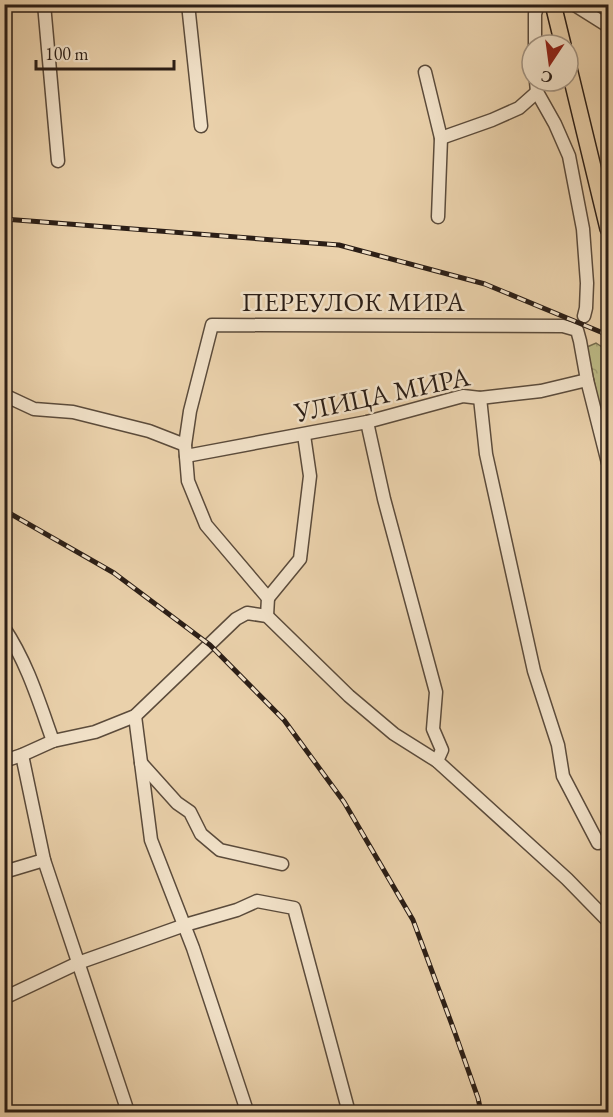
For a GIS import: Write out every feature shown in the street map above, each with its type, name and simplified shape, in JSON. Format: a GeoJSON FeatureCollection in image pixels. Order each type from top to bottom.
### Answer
{"type":"FeatureCollection","features":[{"type":"Feature","properties":{"kind":"main road"},"geometry":{"type":"LineString","coordinates":[[553,4],[560,33]]}},
{"type":"Feature","properties":{"kind":"main road"},"geometry":{"type":"LineString","coordinates":[[575,93],[609,229]]}},
{"type":"Feature","properties":{"kind":"street"},"geometry":{"type":"LineString","coordinates":[[44,4],[58,161]]}},
{"type":"Feature","properties":{"kind":"street"},"geometry":{"type":"LineString","coordinates":[[188,4],[201,126]]}},
{"type":"Feature","properties":{"kind":"street"},"geometry":{"type":"LineString","coordinates":[[535,33],[535,14],[538,4]]}},
{"type":"Feature","properties":{"kind":"street"},"geometry":{"type":"LineString","coordinates":[[573,4],[609,26]]}},
{"type":"Feature","properties":{"kind":"street"},"geometry":{"type":"LineString","coordinates":[[425,72],[441,138],[438,217]]}},
{"type":"Feature","properties":{"kind":"street"},"geometry":{"type":"LineString","coordinates":[[441,138],[519,108],[532,93]]}},
{"type":"Feature","properties":{"kind":"street"},"geometry":{"type":"LineString","coordinates":[[540,93],[569,156],[583,229],[587,283],[584,316]]}},
{"type":"Feature","properties":{"kind":"street","name":"ПЕРЕУЛОК МИРА"},"geometry":{"type":"LineString","coordinates":[[186,451],[190,411],[212,325],[563,326],[577,330],[587,380]]}},
{"type":"Feature","properties":{"kind":"street"},"geometry":{"type":"LineString","coordinates":[[587,380],[609,463]]}},
{"type":"Feature","properties":{"kind":"street","name":"УЛИЦА МИРА"},"geometry":{"type":"LineString","coordinates":[[186,451],[304,435],[368,422],[463,396],[480,398],[541,391],[587,380]]}},
{"type":"Feature","properties":{"kind":"street"},"geometry":{"type":"LineString","coordinates":[[4,395],[34,409],[73,412],[149,431],[186,451],[188,481],[206,525],[268,598]]}},
{"type":"Feature","properties":{"kind":"street"},"geometry":{"type":"LineString","coordinates":[[480,398],[486,454],[534,671],[558,745],[563,776],[598,843]]}},
{"type":"Feature","properties":{"kind":"street"},"geometry":{"type":"LineString","coordinates":[[368,422],[384,499],[436,692],[433,729],[442,750],[436,761]]}},
{"type":"Feature","properties":{"kind":"street"},"geometry":{"type":"LineString","coordinates":[[267,616],[268,598],[300,559],[310,476],[304,435]]}},
{"type":"Feature","properties":{"kind":"street"},"geometry":{"type":"LineString","coordinates":[[4,761],[53,741],[95,732],[135,716],[236,619],[247,613],[267,616],[349,696],[394,734],[436,761],[567,879],[609,921]]}},
{"type":"Feature","properties":{"kind":"street"},"geometry":{"type":"LineString","coordinates":[[4,628],[14,642],[36,691],[53,741]]}},
{"type":"Feature","properties":{"kind":"street"},"geometry":{"type":"LineString","coordinates":[[135,716],[151,840],[185,926],[247,1111]]}},
{"type":"Feature","properties":{"kind":"street"},"geometry":{"type":"LineString","coordinates":[[22,755],[44,860],[128,1113]]}},
{"type":"Feature","properties":{"kind":"street"},"geometry":{"type":"LineString","coordinates":[[141,763],[177,803],[190,812],[201,834],[220,850],[282,864]]}},
{"type":"Feature","properties":{"kind":"street"},"geometry":{"type":"LineString","coordinates":[[4,872],[44,860]]}},
{"type":"Feature","properties":{"kind":"street"},"geometry":{"type":"LineString","coordinates":[[4,998],[78,963],[237,910],[257,901],[294,908],[348,1109]]}},
{"type":"Feature","properties":{"kind":"green space"},"geometry":{"type":"Polygon","coordinates":[[[596,343],[608,354],[608,448],[587,347],[596,343]]]}},
{"type":"Feature","properties":{"kind":"railway"},"geometry":{"type":"LineString","coordinates":[[4,219],[339,245],[485,284],[608,335]]}},
{"type":"Feature","properties":{"kind":"railway"},"geometry":{"type":"LineString","coordinates":[[4,510],[114,573],[210,645],[284,720],[344,802],[413,920],[455,1033],[481,1112]]}}]}
